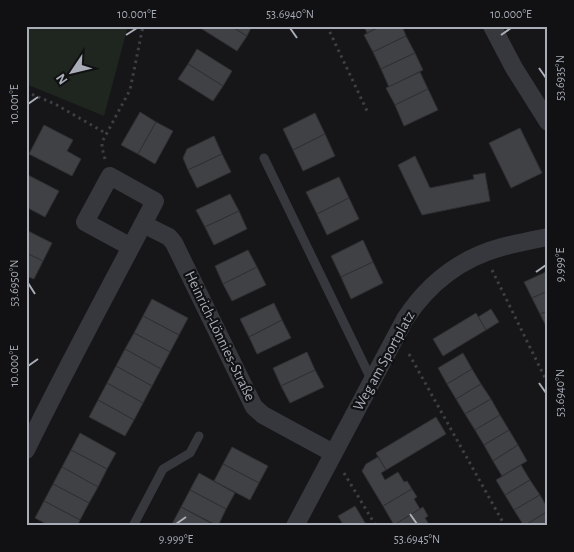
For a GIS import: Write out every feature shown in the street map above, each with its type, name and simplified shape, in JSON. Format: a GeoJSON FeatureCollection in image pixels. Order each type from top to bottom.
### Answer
{"type":"FeatureCollection","features":[{"type":"Feature","properties":{"kind":"street"},"geometry":{"type":"LineString","coordinates":[[492,26],[514,68],[548,122]]}},
{"type":"Feature","properties":{"kind":"street"},"geometry":{"type":"LineString","coordinates":[[26,450],[62,376],[156,201],[110,176],[85,222],[131,247]]}},
{"type":"Feature","properties":{"kind":"street","name":"Heinrich-Lönnies-Straße"},"geometry":{"type":"LineString","coordinates":[[143,224],[169,238],[174,243],[254,407],[264,415],[333,453]]}},
{"type":"Feature","properties":{"kind":"street","name":"Weg am Sportplatz"},"geometry":{"type":"LineString","coordinates":[[295,526],[397,333],[410,311],[428,289],[458,266],[484,253],[548,237]]}},
{"type":"Feature","properties":{"kind":"lane"},"geometry":{"type":"LineString","coordinates":[[264,158],[372,381]]}},
{"type":"Feature","properties":{"kind":"lane"},"geometry":{"type":"LineString","coordinates":[[133,526],[163,468],[190,453],[199,436]]}},
{"type":"Feature","properties":{"kind":"path"},"geometry":{"type":"LineString","coordinates":[[110,176],[102,142],[130,90],[143,26]]}},
{"type":"Feature","properties":{"kind":"path"},"geometry":{"type":"LineString","coordinates":[[327,26],[368,112]]}},
{"type":"Feature","properties":{"kind":"path"},"geometry":{"type":"LineString","coordinates":[[26,92],[55,104],[107,134]]}},
{"type":"Feature","properties":{"kind":"path"},"geometry":{"type":"LineString","coordinates":[[484,253],[548,384]]}},
{"type":"Feature","properties":{"kind":"path"},"geometry":{"type":"LineString","coordinates":[[397,333],[505,526]]}},
{"type":"Feature","properties":{"kind":"path"},"geometry":{"type":"LineString","coordinates":[[333,453],[376,526]]}},
{"type":"Feature","properties":{"kind":"shaded area"},"geometry":{"type":"Polygon","coordinates":[[[26,26],[128,26],[104,116],[26,84],[26,26]]]}},
{"type":"Feature","properties":{"kind":"building"},"geometry":{"type":"Polygon","coordinates":[[[203,26],[231,26],[247,36],[237,51],[202,29],[203,26]]]}},
{"type":"Feature","properties":{"kind":"building"},"geometry":{"type":"Polygon","coordinates":[[[231,26],[252,26],[247,36],[231,26]]]}},
{"type":"Feature","properties":{"kind":"building"},"geometry":{"type":"Polygon","coordinates":[[[364,26],[381,26],[367,33],[364,26]]]}},
{"type":"Feature","properties":{"kind":"building"},"geometry":{"type":"Polygon","coordinates":[[[381,26],[402,26],[406,36],[373,52],[364,35],[381,26]]]}},
{"type":"Feature","properties":{"kind":"building"},"geometry":{"type":"Polygon","coordinates":[[[406,36],[415,53],[381,69],[373,52],[406,36]]]}},
{"type":"Feature","properties":{"kind":"building"},"geometry":{"type":"Polygon","coordinates":[[[197,49],[232,71],[223,86],[188,64],[197,49]]]}},
{"type":"Feature","properties":{"kind":"building"},"geometry":{"type":"Polygon","coordinates":[[[415,53],[423,70],[389,87],[381,69],[415,53]]]}},
{"type":"Feature","properties":{"kind":"building"},"geometry":{"type":"Polygon","coordinates":[[[188,64],[223,86],[213,101],[178,79],[188,64]]]}},
{"type":"Feature","properties":{"kind":"building"},"geometry":{"type":"Polygon","coordinates":[[[420,72],[428,89],[395,105],[386,88],[420,72]]]}},
{"type":"Feature","properties":{"kind":"building"},"geometry":{"type":"Polygon","coordinates":[[[428,89],[438,110],[404,126],[395,105],[428,89]]]}},
{"type":"Feature","properties":{"kind":"building"},"geometry":{"type":"Polygon","coordinates":[[[140,112],[156,122],[138,154],[121,145],[140,112]]]}},
{"type":"Feature","properties":{"kind":"building"},"geometry":{"type":"Polygon","coordinates":[[[315,113],[325,134],[293,150],[283,129],[315,113]]]}},
{"type":"Feature","properties":{"kind":"building"},"geometry":{"type":"Polygon","coordinates":[[[156,122],[173,131],[155,164],[138,154],[156,122]]]}},
{"type":"Feature","properties":{"kind":"building"},"geometry":{"type":"Polygon","coordinates":[[[44,125],[73,140],[67,151],[81,159],[72,176],[29,154],[44,125]]]}},
{"type":"Feature","properties":{"kind":"building"},"geometry":{"type":"Polygon","coordinates":[[[520,128],[542,173],[511,188],[489,143],[520,128]]]}},
{"type":"Feature","properties":{"kind":"building"},"geometry":{"type":"Polygon","coordinates":[[[325,134],[335,156],[303,171],[293,150],[325,134]]]}},
{"type":"Feature","properties":{"kind":"building"},"geometry":{"type":"Polygon","coordinates":[[[214,136],[222,154],[188,170],[183,158],[187,149],[214,136]]]}},
{"type":"Feature","properties":{"kind":"building"},"geometry":{"type":"Polygon","coordinates":[[[222,154],[231,172],[197,188],[188,170],[222,154]]]}},
{"type":"Feature","properties":{"kind":"building"},"geometry":{"type":"Polygon","coordinates":[[[415,156],[430,188],[474,179],[473,175],[485,173],[490,201],[422,215],[398,165],[415,156]]]}},
{"type":"Feature","properties":{"kind":"building"},"geometry":{"type":"Polygon","coordinates":[[[26,174],[59,191],[45,217],[26,207],[26,174]]]}},
{"type":"Feature","properties":{"kind":"building"},"geometry":{"type":"Polygon","coordinates":[[[339,177],[349,198],[317,214],[306,192],[339,177]]]}},
{"type":"Feature","properties":{"kind":"building"},"geometry":{"type":"Polygon","coordinates":[[[230,194],[239,211],[205,227],[196,210],[230,194]]]}},
{"type":"Feature","properties":{"kind":"building"},"geometry":{"type":"Polygon","coordinates":[[[349,198],[359,219],[327,235],[317,214],[349,198]]]}},
{"type":"Feature","properties":{"kind":"building"},"geometry":{"type":"Polygon","coordinates":[[[239,211],[247,229],[214,245],[205,227],[239,211]]]}},
{"type":"Feature","properties":{"kind":"building"},"geometry":{"type":"Polygon","coordinates":[[[26,230],[52,243],[43,261],[26,253],[26,230]]]}},
{"type":"Feature","properties":{"kind":"building"},"geometry":{"type":"Polygon","coordinates":[[[363,240],[373,262],[341,277],[331,256],[363,240]]]}},
{"type":"Feature","properties":{"kind":"building"},"geometry":{"type":"Polygon","coordinates":[[[248,250],[257,267],[223,284],[215,266],[248,250]]]}},
{"type":"Feature","properties":{"kind":"building"},"geometry":{"type":"Polygon","coordinates":[[[26,253],[43,261],[34,279],[26,276],[26,253]]]}},
{"type":"Feature","properties":{"kind":"building"},"geometry":{"type":"Polygon","coordinates":[[[373,262],[383,283],[351,299],[341,277],[373,262]]]}},
{"type":"Feature","properties":{"kind":"building"},"geometry":{"type":"Polygon","coordinates":[[[257,267],[266,285],[232,301],[223,284],[257,267]]]}},
{"type":"Feature","properties":{"kind":"building"},"geometry":{"type":"Polygon","coordinates":[[[548,271],[548,291],[532,298],[524,282],[548,271]]]}},
{"type":"Feature","properties":{"kind":"building"},"geometry":{"type":"Polygon","coordinates":[[[548,291],[548,311],[540,314],[532,298],[548,291]]]}},
{"type":"Feature","properties":{"kind":"building"},"geometry":{"type":"Polygon","coordinates":[[[152,299],[188,318],[179,335],[143,316],[152,299]]]}},
{"type":"Feature","properties":{"kind":"building"},"geometry":{"type":"Polygon","coordinates":[[[274,303],[282,320],[249,337],[240,319],[274,303]]]}},
{"type":"Feature","properties":{"kind":"building"},"geometry":{"type":"Polygon","coordinates":[[[491,309],[499,322],[486,330],[478,317],[491,309]]]}},
{"type":"Feature","properties":{"kind":"building"},"geometry":{"type":"Polygon","coordinates":[[[548,311],[548,330],[540,314],[548,311]]]}},
{"type":"Feature","properties":{"kind":"building"},"geometry":{"type":"Polygon","coordinates":[[[476,313],[486,330],[443,356],[433,339],[476,313]]]}},
{"type":"Feature","properties":{"kind":"building"},"geometry":{"type":"Polygon","coordinates":[[[143,316],[179,335],[170,352],[134,333],[143,316]]]}},
{"type":"Feature","properties":{"kind":"building"},"geometry":{"type":"Polygon","coordinates":[[[282,320],[291,338],[257,354],[249,337],[282,320]]]}},
{"type":"Feature","properties":{"kind":"building"},"geometry":{"type":"Polygon","coordinates":[[[134,333],[170,352],[161,369],[125,349],[134,333]]]}},
{"type":"Feature","properties":{"kind":"building"},"geometry":{"type":"Polygon","coordinates":[[[125,349],[161,369],[152,386],[116,366],[125,349]]]}},
{"type":"Feature","properties":{"kind":"building"},"geometry":{"type":"Polygon","coordinates":[[[307,352],[315,370],[281,386],[273,368],[307,352]]]}},
{"type":"Feature","properties":{"kind":"building"},"geometry":{"type":"Polygon","coordinates":[[[463,353],[472,369],[447,384],[438,368],[463,353]]]}},
{"type":"Feature","properties":{"kind":"building"},"geometry":{"type":"Polygon","coordinates":[[[116,366],[152,386],[143,403],[107,383],[116,366]]]}},
{"type":"Feature","properties":{"kind":"building"},"geometry":{"type":"Polygon","coordinates":[[[472,369],[481,384],[456,399],[447,384],[472,369]]]}},
{"type":"Feature","properties":{"kind":"building"},"geometry":{"type":"Polygon","coordinates":[[[315,370],[324,387],[290,403],[281,386],[315,370]]]}},
{"type":"Feature","properties":{"kind":"building"},"geometry":{"type":"Polygon","coordinates":[[[107,383],[143,403],[134,420],[98,400],[107,383]]]}},
{"type":"Feature","properties":{"kind":"building"},"geometry":{"type":"Polygon","coordinates":[[[481,384],[491,399],[465,414],[456,399],[481,384]]]}},
{"type":"Feature","properties":{"kind":"building"},"geometry":{"type":"Polygon","coordinates":[[[491,399],[500,415],[475,430],[465,414],[491,399]]]}},
{"type":"Feature","properties":{"kind":"building"},"geometry":{"type":"Polygon","coordinates":[[[98,400],[134,420],[125,436],[89,417],[98,400]]]}},
{"type":"Feature","properties":{"kind":"building"},"geometry":{"type":"Polygon","coordinates":[[[500,415],[509,430],[484,445],[475,430],[500,415]]]}},
{"type":"Feature","properties":{"kind":"building"},"geometry":{"type":"Polygon","coordinates":[[[436,417],[446,434],[386,470],[376,453],[436,417]]]}},
{"type":"Feature","properties":{"kind":"building"},"geometry":{"type":"Polygon","coordinates":[[[509,430],[518,445],[493,461],[484,445],[509,430]]]}},
{"type":"Feature","properties":{"kind":"building"},"geometry":{"type":"Polygon","coordinates":[[[80,433],[116,453],[107,469],[71,450],[80,433]]]}},
{"type":"Feature","properties":{"kind":"building"},"geometry":{"type":"Polygon","coordinates":[[[518,445],[527,461],[502,476],[493,461],[518,445]]]}},
{"type":"Feature","properties":{"kind":"building"},"geometry":{"type":"Polygon","coordinates":[[[232,447],[268,466],[259,483],[223,464],[232,447]]]}},
{"type":"Feature","properties":{"kind":"building"},"geometry":{"type":"Polygon","coordinates":[[[71,450],[107,469],[98,487],[62,467],[71,450]]]}},
{"type":"Feature","properties":{"kind":"building"},"geometry":{"type":"Polygon","coordinates":[[[378,457],[386,470],[381,473],[385,480],[398,472],[404,482],[407,481],[412,489],[383,506],[362,471],[366,464],[378,457]]]}},
{"type":"Feature","properties":{"kind":"building"},"geometry":{"type":"Polygon","coordinates":[[[223,464],[259,483],[250,500],[214,481],[223,464]]]}},
{"type":"Feature","properties":{"kind":"building"},"geometry":{"type":"Polygon","coordinates":[[[521,465],[530,480],[505,495],[496,480],[521,465]]]}},
{"type":"Feature","properties":{"kind":"building"},"geometry":{"type":"Polygon","coordinates":[[[62,467],[98,487],[89,503],[53,484],[62,467]]]}},
{"type":"Feature","properties":{"kind":"building"},"geometry":{"type":"Polygon","coordinates":[[[199,473],[235,493],[226,509],[190,490],[199,473]]]}},
{"type":"Feature","properties":{"kind":"building"},"geometry":{"type":"Polygon","coordinates":[[[530,480],[540,495],[514,510],[505,495],[530,480]]]}},
{"type":"Feature","properties":{"kind":"building"},"geometry":{"type":"Polygon","coordinates":[[[53,484],[89,503],[80,520],[44,501],[53,484]]]}},
{"type":"Feature","properties":{"kind":"building"},"geometry":{"type":"Polygon","coordinates":[[[412,489],[417,497],[414,499],[420,509],[394,525],[383,506],[412,489]]]}},
{"type":"Feature","properties":{"kind":"building"},"geometry":{"type":"Polygon","coordinates":[[[190,490],[226,509],[218,526],[181,507],[190,490]]]}},
{"type":"Feature","properties":{"kind":"building"},"geometry":{"type":"Polygon","coordinates":[[[540,495],[548,511],[524,526],[514,510],[540,495]]]}},
{"type":"Feature","properties":{"kind":"building"},"geometry":{"type":"Polygon","coordinates":[[[44,501],[80,520],[77,526],[50,526],[35,518],[44,501]]]}},
{"type":"Feature","properties":{"kind":"building"},"geometry":{"type":"Polygon","coordinates":[[[355,506],[367,526],[344,526],[338,516],[355,506]]]}},
{"type":"Feature","properties":{"kind":"building"},"geometry":{"type":"Polygon","coordinates":[[[181,507],[216,526],[175,526],[172,524],[181,507]]]}},
{"type":"Feature","properties":{"kind":"building"},"geometry":{"type":"Polygon","coordinates":[[[423,507],[428,516],[425,518],[430,526],[394,525],[423,507]]]}},
{"type":"Feature","properties":{"kind":"building"},"geometry":{"type":"Polygon","coordinates":[[[548,511],[548,526],[524,526],[548,511]]]}}]}
